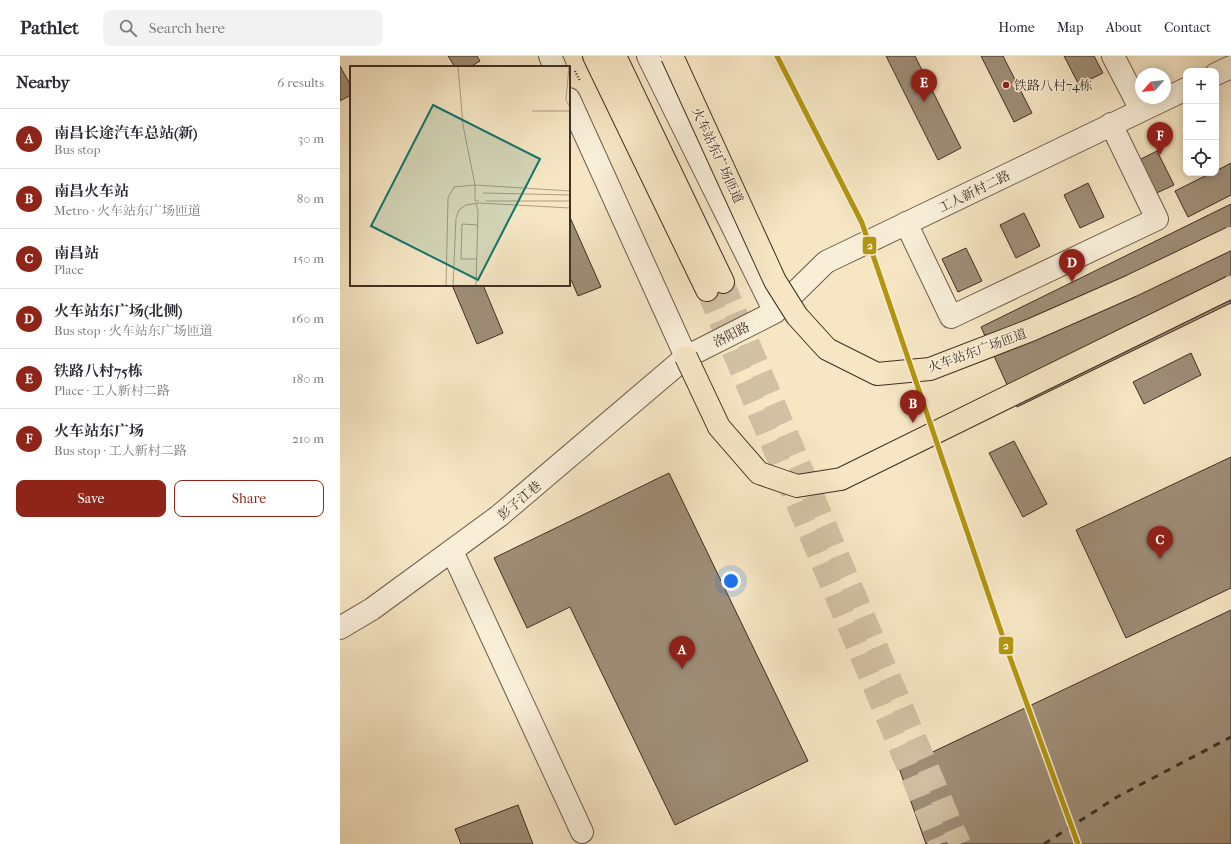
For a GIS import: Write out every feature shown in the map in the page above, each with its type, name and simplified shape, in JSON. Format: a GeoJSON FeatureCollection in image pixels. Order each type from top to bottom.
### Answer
{"type":"FeatureCollection","features":[{"type":"Feature","properties":{"kind":"main road"},"geometry":{"type":"LineString","coordinates":[[594,56],[715,286],[615,56]]}},
{"type":"Feature","properties":{"kind":"main road","name":"火车站东广场匝道"},"geometry":{"type":"LineString","coordinates":[[672,56],[775,281],[797,316],[827,349],[877,374],[930,369],[1031,330],[1131,286],[1231,238]]}},
{"type":"Feature","properties":{"kind":"main road"},"geometry":{"type":"LineString","coordinates":[[686,357],[719,427],[759,473],[797,486],[841,479],[1231,288]]}},
{"type":"Feature","properties":{"kind":"street"},"geometry":{"type":"LineString","coordinates":[[550,56],[555,66]]}},
{"type":"Feature","properties":{"kind":"street"},"geometry":{"type":"LineString","coordinates":[[648,56],[775,312]]}},
{"type":"Feature","properties":{"kind":"street"},"geometry":{"type":"LineString","coordinates":[[1113,56],[1141,110]]}},
{"type":"Feature","properties":{"kind":"street"},"geometry":{"type":"LineString","coordinates":[[1219,73],[1231,67]]}},
{"type":"Feature","properties":{"kind":"street","name":"工人新村二路"},"geometry":{"type":"LineString","coordinates":[[775,312],[826,262],[1183,90]]}},
{"type":"Feature","properties":{"kind":"street"},"geometry":{"type":"LineString","coordinates":[[570,101],[686,357]]}},
{"type":"Feature","properties":{"kind":"street"},"geometry":{"type":"LineString","coordinates":[[906,223],[951,317],[1150,222],[1156,219],[1111,124]]}},
{"type":"Feature","properties":{"kind":"street","name":"洛阳路"},"geometry":{"type":"LineString","coordinates":[[686,357],[775,312]]}},
{"type":"Feature","properties":{"kind":"street","name":"彭子江巷"},"geometry":{"type":"LineString","coordinates":[[340,628],[372,609],[499,516],[686,357]]}},
{"type":"Feature","properties":{"kind":"street"},"geometry":{"type":"LineString","coordinates":[[452,551],[582,832]]}},
{"type":"Feature","properties":{"kind":"building"},"geometry":{"type":"Polygon","coordinates":[[[448,56],[477,56],[480,61],[472,66],[454,66],[448,56]]]}},
{"type":"Feature","properties":{"kind":"building"},"geometry":{"type":"Polygon","coordinates":[[[886,56],[915,56],[961,148],[938,160],[886,56]]]}},
{"type":"Feature","properties":{"kind":"building","name":"铁路八村74栋"},"geometry":{"type":"Polygon","coordinates":[[[981,56],[1003,56],[1032,113],[1014,122],[981,56]]]}},
{"type":"Feature","properties":{"kind":"building"},"geometry":{"type":"Polygon","coordinates":[[[1064,56],[1094,56],[1103,73],[1079,85],[1064,56]]]}},
{"type":"Feature","properties":{"kind":"building"},"geometry":{"type":"Polygon","coordinates":[[[340,66],[350,84],[350,96],[340,101],[340,66]]]}},
{"type":"Feature","properties":{"kind":"building"},"geometry":{"type":"Polygon","coordinates":[[[1157,151],[1174,185],[1150,196],[1133,163],[1157,151]]]}},
{"type":"Feature","properties":{"kind":"building"},"geometry":{"type":"Polygon","coordinates":[[[1231,163],[1231,195],[1188,217],[1175,191],[1205,176],[1219,176],[1219,169],[1231,163]]]}},
{"type":"Feature","properties":{"kind":"building"},"geometry":{"type":"Polygon","coordinates":[[[1088,183],[1104,217],[1080,228],[1064,195],[1088,183]]]}},
{"type":"Feature","properties":{"kind":"building"},"geometry":{"type":"Polygon","coordinates":[[[1231,204],[1231,303],[1017,407],[981,327],[1231,204]]]}},
{"type":"Feature","properties":{"kind":"building"},"geometry":{"type":"Polygon","coordinates":[[[1024,213],[1040,246],[1016,258],[1000,225],[1024,213]]]}},
{"type":"Feature","properties":{"kind":"building"},"geometry":{"type":"Polygon","coordinates":[[[570,217],[601,287],[578,296],[570,277],[570,217]]]}},
{"type":"Feature","properties":{"kind":"building"},"geometry":{"type":"Polygon","coordinates":[[[966,248],[982,281],[958,292],[942,259],[966,248]]]}},
{"type":"Feature","properties":{"kind":"building"},"geometry":{"type":"Polygon","coordinates":[[[452,286],[483,286],[503,333],[477,344],[452,286]]]}},
{"type":"Feature","properties":{"kind":"building"},"geometry":{"type":"Polygon","coordinates":[[[1191,353],[1201,375],[1144,404],[1133,382],[1191,353]]]}},
{"type":"Feature","properties":{"kind":"building"},"geometry":{"type":"Polygon","coordinates":[[[1014,441],[1047,504],[1023,517],[989,453],[1014,441]]]}},
{"type":"Feature","properties":{"kind":"building"},"geometry":{"type":"Polygon","coordinates":[[[1231,457],[1231,588],[1126,638],[1076,530],[1231,457]]]}},
{"type":"Feature","properties":{"kind":"building"},"geometry":{"type":"Polygon","coordinates":[[[669,473],[808,761],[675,825],[570,607],[527,628],[494,558],[669,473]]]}},
{"type":"Feature","properties":{"kind":"building"},"geometry":{"type":"Polygon","coordinates":[[[1231,610],[1231,844],[926,844],[899,768],[1231,610]]]}},
{"type":"Feature","properties":{"kind":"building"},"geometry":{"type":"Polygon","coordinates":[[[518,805],[533,844],[461,844],[455,829],[518,805]]]}},
{"type":"Feature","properties":{"kind":"tunnel"},"geometry":{"type":"LineString","coordinates":[[723,282],[960,844]]}},
{"type":"Feature","properties":{"kind":"tunnel"},"geometry":{"type":"LineString","coordinates":[[707,290],[940,844]]}},
{"type":"Feature","properties":{"kind":"railway"},"geometry":{"type":"LineString","coordinates":[[1044,844],[1117,797],[1231,737]]}},
{"type":"Feature","properties":{"kind":"transit line","name":"2"},"geometry":{"type":"LineString","coordinates":[[777,56],[862,223],[1008,652],[1078,844]]}},
{"type":"Feature","properties":{"kind":"place","name":"铁路八村74栋"},"geometry":{"type":"Point","coordinates":[1006,85]}},
{"type":"Feature","properties":{"kind":"place","name":"铁路八村75栋"},"geometry":{"type":"Point","coordinates":[924,102]}},
{"type":"Feature","properties":{"kind":"place","name":"火车站东广场"},"geometry":{"type":"Point","coordinates":[1160,155]}},
{"type":"Feature","properties":{"kind":"place","name":"火车站东广场(北侧)"},"geometry":{"type":"Point","coordinates":[1072,282]}},
{"type":"Feature","properties":{"kind":"place","name":"南昌火车站"},"geometry":{"type":"Point","coordinates":[913,423]}},
{"type":"Feature","properties":{"kind":"place","name":"南昌站"},"geometry":{"type":"Point","coordinates":[1160,559]}},
{"type":"Feature","properties":{"kind":"place","name":"南昌长途汽车总站(新)"},"geometry":{"type":"Point","coordinates":[682,669]}}]}
